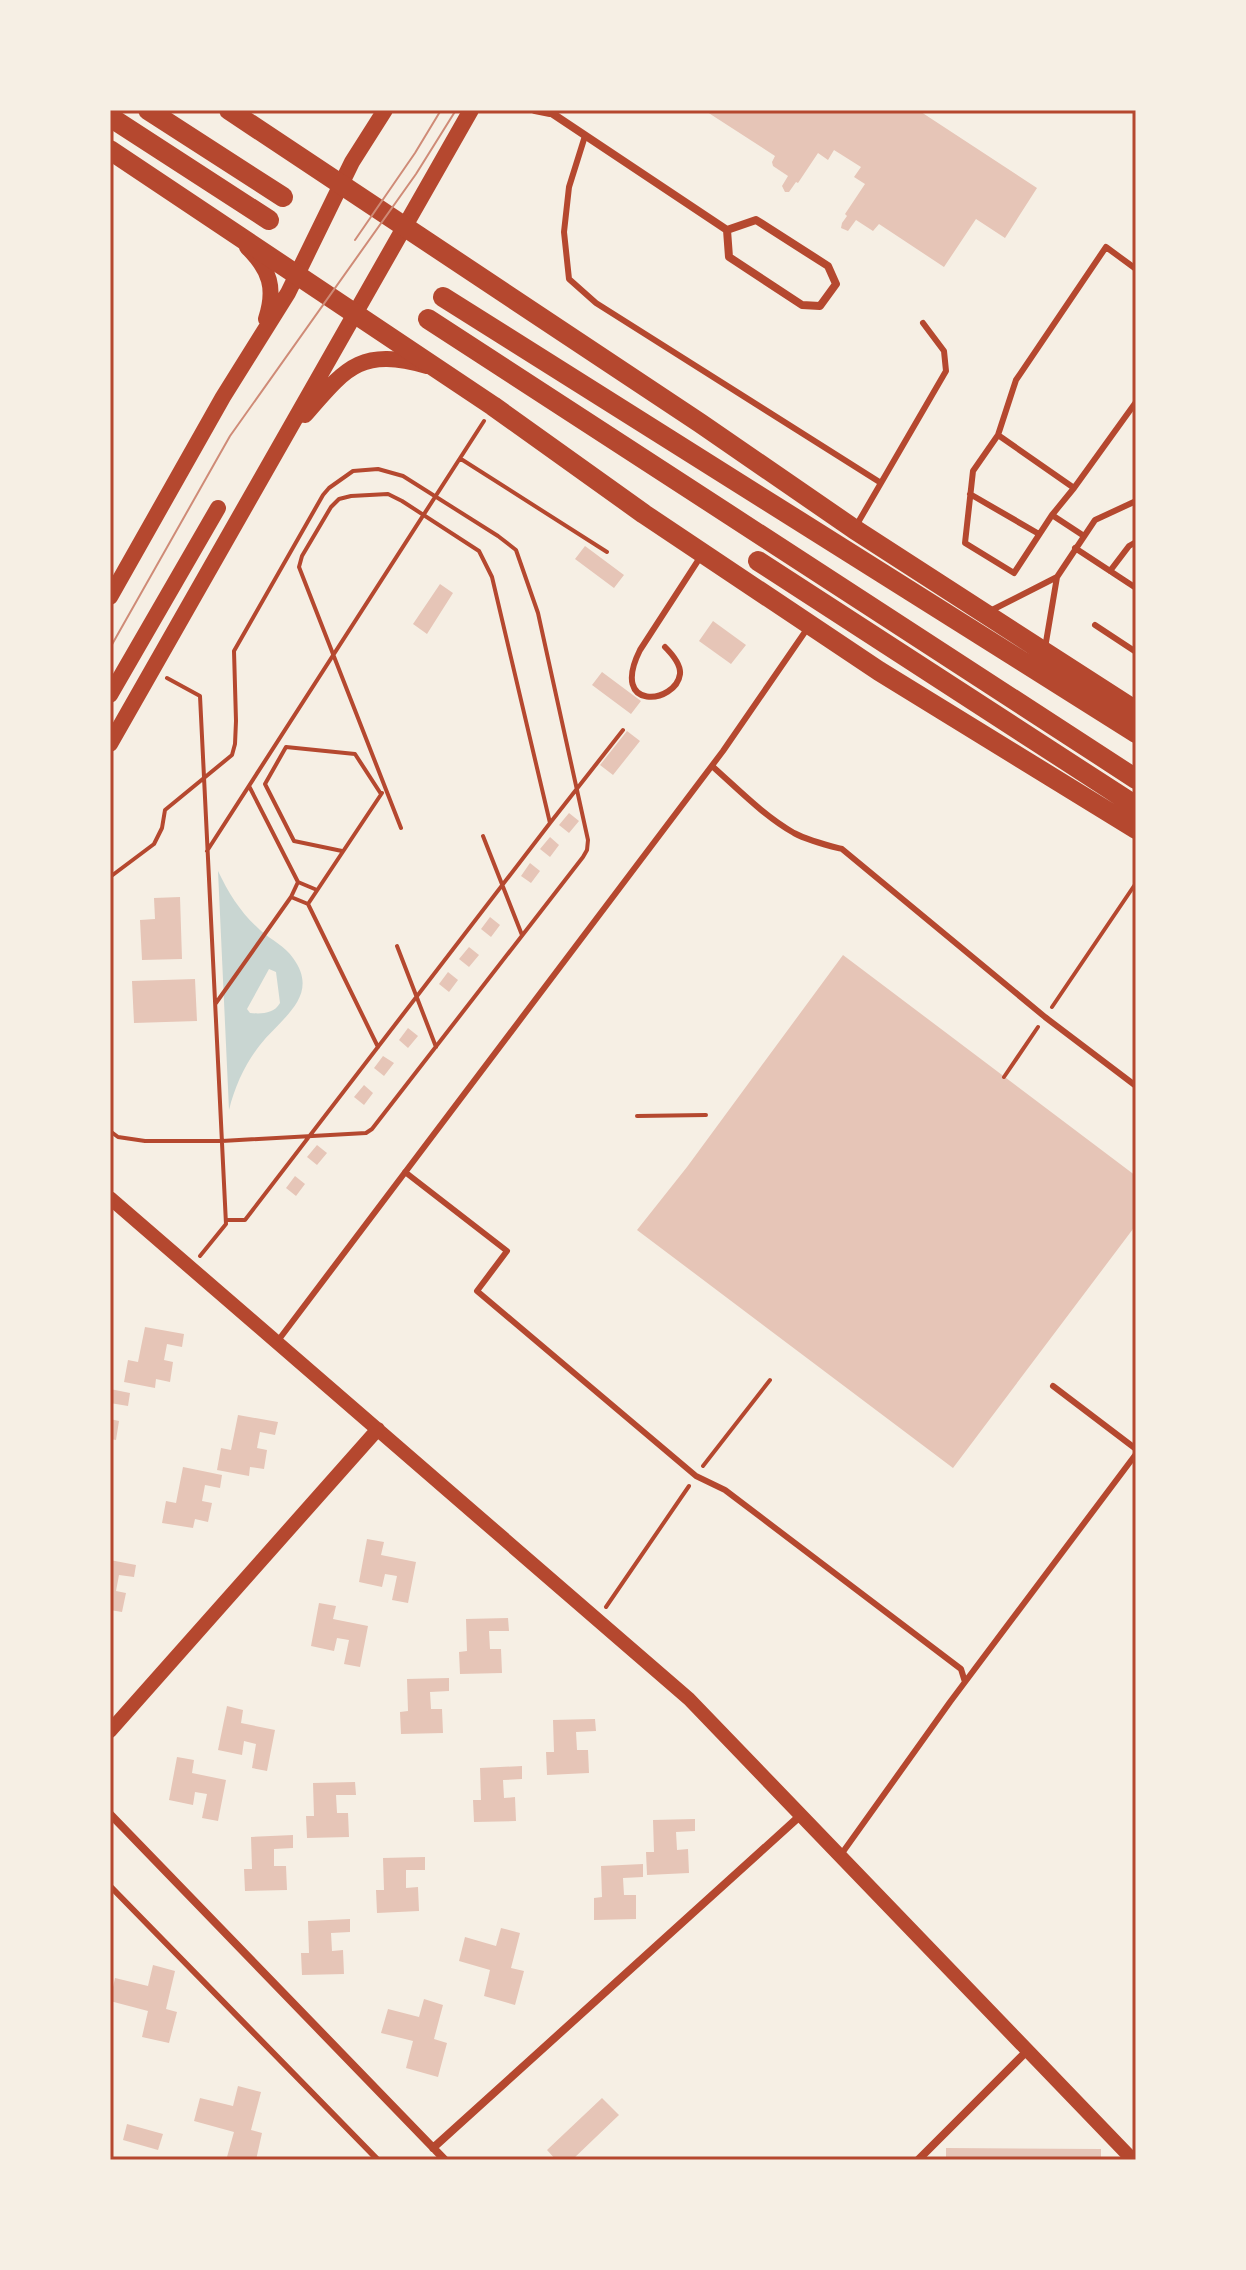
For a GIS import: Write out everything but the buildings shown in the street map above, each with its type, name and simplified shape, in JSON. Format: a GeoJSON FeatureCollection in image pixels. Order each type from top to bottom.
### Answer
{"type":"FeatureCollection","features":[{"type":"Feature","properties":{"kind":"main road"},"geometry":{"type":"LineString","coordinates":[[148,110],[283,197]]}},
{"type":"Feature","properties":{"kind":"main road"},"geometry":{"type":"LineString","coordinates":[[229,110],[854,529],[1136,711]]}},
{"type":"Feature","properties":{"kind":"main road"},"geometry":{"type":"LineString","coordinates":[[110,597],[223,397],[297,275],[352,162],[385,110]]}},
{"type":"Feature","properties":{"kind":"main road"},"geometry":{"type":"LineString","coordinates":[[110,744],[471,110]]}},
{"type":"Feature","properties":{"kind":"main road"},"geometry":{"type":"LineString","coordinates":[[110,117],[269,220]]}},
{"type":"Feature","properties":{"kind":"main road"},"geometry":{"type":"LineString","coordinates":[[110,150],[440,369],[810,626],[1136,829]]}},
{"type":"Feature","properties":{"kind":"main road"},"geometry":{"type":"LineString","coordinates":[[236,235],[256,256],[269,279],[272,302],[261,336]]}},
{"type":"Feature","properties":{"kind":"main road"},"geometry":{"type":"LineString","coordinates":[[443,297],[1136,733]]}},
{"type":"Feature","properties":{"kind":"main road"},"geometry":{"type":"LineString","coordinates":[[428,319],[1136,779]]}},
{"type":"Feature","properties":{"kind":"main road"},"geometry":{"type":"LineString","coordinates":[[278,447],[338,376],[349,368],[364,362],[395,358],[440,369]]}},
{"type":"Feature","properties":{"kind":"main road"},"geometry":{"type":"LineString","coordinates":[[110,695],[218,508]]}},
{"type":"Feature","properties":{"kind":"main road"},"geometry":{"type":"LineString","coordinates":[[758,561],[1136,806]]}},
{"type":"Feature","properties":{"kind":"street"},"geometry":{"type":"LineString","coordinates":[[535,110],[549,112],[727,230]]}},
{"type":"Feature","properties":{"kind":"street"},"geometry":{"type":"LineString","coordinates":[[756,220],[828,266],[836,284],[820,306],[802,305],[729,257],[727,230],[756,220]]}},
{"type":"Feature","properties":{"kind":"street"},"geometry":{"type":"LineString","coordinates":[[110,1198],[689,1699],[1133,2160]]}},
{"type":"Feature","properties":{"kind":"street"},"geometry":{"type":"LineString","coordinates":[[110,1731],[378,1429]]}},
{"type":"Feature","properties":{"kind":"street"},"geometry":{"type":"LineString","coordinates":[[110,1814],[445,2160]]}},
{"type":"Feature","properties":{"kind":"street"},"geometry":{"type":"LineString","coordinates":[[433,2148],[801,1815]]}},
{"type":"Feature","properties":{"kind":"street"},"geometry":{"type":"LineString","coordinates":[[918,2160],[1027,2051]]}},
{"type":"Feature","properties":{"kind":"lane"},"geometry":{"type":"LineString","coordinates":[[585,136],[569,187],[564,232],[569,279],[596,303],[881,483]]}},
{"type":"Feature","properties":{"kind":"lane"},"geometry":{"type":"LineString","coordinates":[[1136,269],[1106,247],[1016,380],[998,435],[973,471],[965,543],[1014,573],[1052,515],[1136,402]]}},
{"type":"Feature","properties":{"kind":"lane"},"geometry":{"type":"LineString","coordinates":[[854,529],[946,371],[944,351],[923,323]]}},
{"type":"Feature","properties":{"kind":"lane"},"geometry":{"type":"LineString","coordinates":[[998,435],[1074,488]]}},
{"type":"Feature","properties":{"kind":"lane"},"geometry":{"type":"LineString","coordinates":[[970,494],[1039,534]]}},
{"type":"Feature","properties":{"kind":"lane"},"geometry":{"type":"LineString","coordinates":[[1045,651],[1057,577],[1095,520],[1136,501]]}},
{"type":"Feature","properties":{"kind":"lane"},"geometry":{"type":"LineString","coordinates":[[1052,515],[1084,536]]}},
{"type":"Feature","properties":{"kind":"lane"},"geometry":{"type":"LineString","coordinates":[[1110,571],[1129,546],[1136,542]]}},
{"type":"Feature","properties":{"kind":"lane"},"geometry":{"type":"LineString","coordinates":[[1075,548],[1136,588]]}},
{"type":"Feature","properties":{"kind":"lane"},"geometry":{"type":"LineString","coordinates":[[665,647],[678,663],[680,674],[675,685],[667,693],[654,698],[642,696],[632,686],[632,666],[703,553]]}},
{"type":"Feature","properties":{"kind":"lane"},"geometry":{"type":"LineString","coordinates":[[986,613],[1057,577]]}},
{"type":"Feature","properties":{"kind":"lane"},"geometry":{"type":"LineString","coordinates":[[1095,625],[1136,652]]}},
{"type":"Feature","properties":{"kind":"lane"},"geometry":{"type":"LineString","coordinates":[[277,1342],[712,766],[810,626]]}},
{"type":"Feature","properties":{"kind":"lane"},"geometry":{"type":"LineString","coordinates":[[712,766],[795,833],[842,849],[1045,1017],[1136,1086]]}},
{"type":"Feature","properties":{"kind":"lane"},"geometry":{"type":"LineString","coordinates":[[405,1172],[507,1251],[477,1291],[696,1476],[725,1490],[961,1669],[965,1682]]}},
{"type":"Feature","properties":{"kind":"lane"},"geometry":{"type":"LineString","coordinates":[[840,1856],[1136,1451],[1053,1386]]}},
{"type":"Feature","properties":{"kind":"lane"},"geometry":{"type":"LineString","coordinates":[[110,1886],[378,2160]]}},
{"type":"Feature","properties":{"kind":"path"},"geometry":{"type":"LineString","coordinates":[[207,851],[493,406]]}},
{"type":"Feature","properties":{"kind":"path"},"geometry":{"type":"LineString","coordinates":[[460,459],[607,552]]}},
{"type":"Feature","properties":{"kind":"path"},"geometry":{"type":"LineString","coordinates":[[110,877],[154,844],[162,828],[165,810],[232,755],[235,744],[234,651],[329,488],[353,471],[378,469],[403,476],[516,550],[538,613],[588,840],[587,850],[366,1133],[222,1141],[145,1141],[118,1137],[110,1131]]}},
{"type":"Feature","properties":{"kind":"path"},"geometry":{"type":"LineString","coordinates":[[401,828],[299,567],[302,556],[331,507],[339,499],[351,496],[388,494],[479,551],[492,577],[550,823]]}},
{"type":"Feature","properties":{"kind":"path"},"geometry":{"type":"LineString","coordinates":[[152,670],[200,696],[226,1224],[190,1267]]}},
{"type":"Feature","properties":{"kind":"path"},"geometry":{"type":"LineString","coordinates":[[226,1220],[245,1220],[623,730]]}},
{"type":"Feature","properties":{"kind":"path"},"geometry":{"type":"LineString","coordinates":[[342,851],[294,841],[265,784],[286,747],[355,754],[381,794]]}},
{"type":"Feature","properties":{"kind":"path"},"geometry":{"type":"LineString","coordinates":[[249,786],[298,882],[317,890]]}},
{"type":"Feature","properties":{"kind":"path"},"geometry":{"type":"LineString","coordinates":[[308,904],[385,788]]}},
{"type":"Feature","properties":{"kind":"path"},"geometry":{"type":"LineString","coordinates":[[483,836],[522,935]]}},
{"type":"Feature","properties":{"kind":"path"},"geometry":{"type":"LineString","coordinates":[[215,1004],[291,897],[298,882]]}},
{"type":"Feature","properties":{"kind":"path"},"geometry":{"type":"LineString","coordinates":[[1004,1077],[1136,883]]}},
{"type":"Feature","properties":{"kind":"path"},"geometry":{"type":"LineString","coordinates":[[291,897],[308,904],[378,1047]]}},
{"type":"Feature","properties":{"kind":"path"},"geometry":{"type":"LineString","coordinates":[[397,946],[436,1047]]}},
{"type":"Feature","properties":{"kind":"path"},"geometry":{"type":"LineString","coordinates":[[637,1116],[706,1115]]}},
{"type":"Feature","properties":{"kind":"path"},"geometry":{"type":"LineString","coordinates":[[598,1619],[696,1476],[770,1380]]}},
{"type":"Feature","properties":{"kind":"shaded area"},"geometry":{"type":"Polygon","coordinates":[[[218,871],[247,917],[293,958],[303,984],[295,1006],[250,1060],[237,1084],[229,1110],[218,871]],[[269,969],[247,1009],[250,1013],[271,1011],[280,1003],[276,972],[269,969]]]}},
{"type":"Feature","properties":{"kind":"tram line"},"geometry":{"type":"LineString","coordinates":[[355,240],[441,110]]}},
{"type":"Feature","properties":{"kind":"tram line"},"geometry":{"type":"LineString","coordinates":[[110,648],[230,436],[416,174],[456,110]]}}]}
